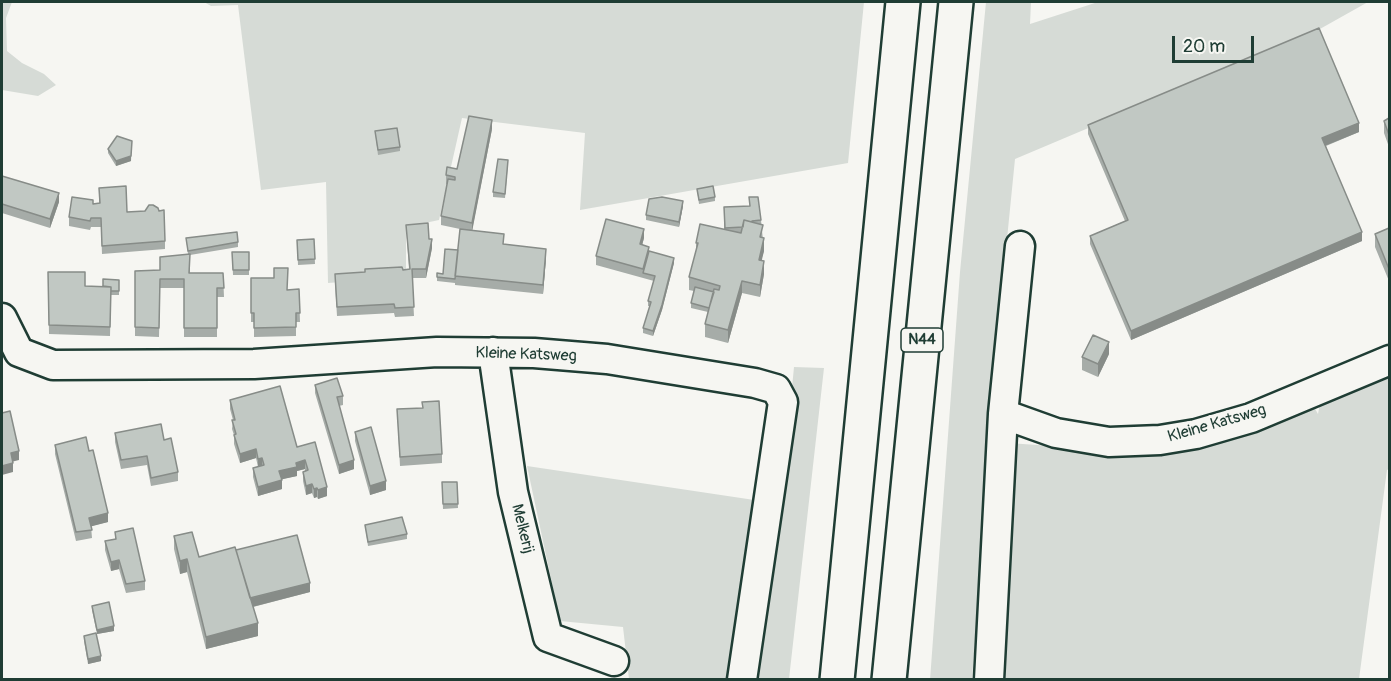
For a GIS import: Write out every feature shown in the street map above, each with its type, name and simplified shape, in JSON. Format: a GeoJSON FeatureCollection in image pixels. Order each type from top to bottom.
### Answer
{"type":"FeatureCollection","features":[{"type":"Feature","properties":{"kind":"highway"},"geometry":{"type":"LineString","coordinates":[[837,680],[903,2]]}},
{"type":"Feature","properties":{"kind":"highway","name":"N44"},"geometry":{"type":"LineString","coordinates":[[889,680],[956,2]]}},
{"type":"Feature","properties":{"kind":"street"},"geometry":{"type":"LineString","coordinates":[[989,680],[1003,414],[1020,246]]}},
{"type":"Feature","properties":{"kind":"street","name":"Kleine Katsweg"},"geometry":{"type":"LineString","coordinates":[[2,318],[19,352],[53,365],[254,364],[437,352],[534,353],[607,359],[755,382],[776,389],[783,402],[742,680]]}},
{"type":"Feature","properties":{"kind":"street","name":"Melkerij"},"geometry":{"type":"LineString","coordinates":[[493,352],[513,492],[548,637],[614,661]]}},
{"type":"Feature","properties":{"kind":"street","name":"Kleine Katsweg"},"geometry":{"type":"LineString","coordinates":[[1003,414],[1056,433],[1109,442],[1160,440],[1196,434],[1251,418],[1389,360]]}},
{"type":"Feature","properties":{"kind":"shaded area"},"geometry":{"type":"Polygon","coordinates":[[[2,2],[12,2],[6,18],[7,51],[22,63],[44,74],[56,85],[38,96],[2,90],[2,2]]]}},
{"type":"Feature","properties":{"kind":"shaded area"},"geometry":{"type":"Polygon","coordinates":[[[204,2],[864,2],[848,163],[580,210],[585,133],[462,118],[439,220],[406,227],[406,277],[328,283],[326,182],[261,190],[238,5],[211,6],[204,2]]]}},
{"type":"Feature","properties":{"kind":"shaded area"},"geometry":{"type":"Polygon","coordinates":[[[986,2],[1031,2],[1030,24],[1098,2],[1368,2],[1311,34],[1015,159],[1003,279],[972,679],[930,680],[960,272],[986,2]]]}},
{"type":"Feature","properties":{"kind":"shaded area"},"geometry":{"type":"Polygon","coordinates":[[[794,367],[824,368],[789,679],[752,680],[787,439],[794,367]]]}},
{"type":"Feature","properties":{"kind":"shaded area"},"geometry":{"type":"Polygon","coordinates":[[[1389,372],[1389,469],[1387,470],[1359,679],[995,680],[1008,443],[1141,452],[1310,400],[1318,414],[1320,403],[1389,372]]]}},
{"type":"Feature","properties":{"kind":"shaded area"},"geometry":{"type":"Polygon","coordinates":[[[527,466],[761,501],[731,679],[629,679],[623,627],[560,621],[527,466]]]}},
{"type":"Feature","properties":{"kind":"building"},"geometry":{"type":"Polygon","coordinates":[[[1319,28],[1359,123],[1322,138],[1362,232],[1131,331],[1090,236],[1128,220],[1088,125],[1319,28]]]}},
{"type":"Feature","properties":{"kind":"building"},"geometry":{"type":"Polygon","coordinates":[[[469,116],[492,120],[472,223],[441,216],[448,179],[455,180],[455,177],[446,175],[447,167],[457,169],[469,116]]]}},
{"type":"Feature","properties":{"kind":"building"},"geometry":{"type":"Polygon","coordinates":[[[1389,118],[1389,135],[1384,121],[1389,118]]]}},
{"type":"Feature","properties":{"kind":"building"},"geometry":{"type":"Polygon","coordinates":[[[397,128],[400,147],[378,150],[375,131],[397,128]]]}},
{"type":"Feature","properties":{"kind":"building"},"geometry":{"type":"Polygon","coordinates":[[[117,136],[132,141],[131,156],[116,161],[108,149],[117,136]]]}},
{"type":"Feature","properties":{"kind":"building"},"geometry":{"type":"Polygon","coordinates":[[[498,159],[508,160],[505,194],[493,192],[498,159]]]}},
{"type":"Feature","properties":{"kind":"building"},"geometry":{"type":"Polygon","coordinates":[[[2,176],[59,193],[50,219],[2,204],[2,176]]]}},
{"type":"Feature","properties":{"kind":"building"},"geometry":{"type":"Polygon","coordinates":[[[126,186],[127,212],[145,211],[149,205],[158,208],[159,211],[164,210],[165,241],[102,246],[101,218],[91,218],[90,221],[69,217],[72,197],[93,200],[93,204],[100,203],[99,188],[126,186]]]}},
{"type":"Feature","properties":{"kind":"building"},"geometry":{"type":"Polygon","coordinates":[[[713,186],[715,197],[699,200],[697,189],[713,186]]]}},
{"type":"Feature","properties":{"kind":"building"},"geometry":{"type":"Polygon","coordinates":[[[662,197],[683,201],[679,222],[646,215],[649,199],[662,197]]]}},
{"type":"Feature","properties":{"kind":"building"},"geometry":{"type":"Polygon","coordinates":[[[749,197],[758,197],[761,220],[752,222],[744,220],[743,227],[725,228],[724,207],[750,206],[749,197]]]}},
{"type":"Feature","properties":{"kind":"building"},"geometry":{"type":"Polygon","coordinates":[[[606,219],[644,229],[640,244],[649,247],[643,269],[596,256],[606,219]]]}},
{"type":"Feature","properties":{"kind":"building"},"geometry":{"type":"Polygon","coordinates":[[[744,220],[763,225],[760,237],[764,238],[759,260],[764,261],[760,285],[742,281],[728,330],[705,324],[714,289],[719,290],[720,286],[689,277],[698,243],[696,243],[700,224],[741,233],[744,220]]]}},
{"type":"Feature","properties":{"kind":"building"},"geometry":{"type":"Polygon","coordinates":[[[428,223],[429,239],[432,239],[426,269],[412,269],[414,307],[395,308],[394,304],[337,307],[335,274],[365,272],[365,269],[402,267],[403,270],[410,269],[406,225],[428,223]]]}},
{"type":"Feature","properties":{"kind":"building"},"geometry":{"type":"Polygon","coordinates":[[[1389,228],[1389,269],[1375,234],[1389,228]]]}},
{"type":"Feature","properties":{"kind":"building"},"geometry":{"type":"Polygon","coordinates":[[[460,229],[504,234],[503,244],[546,249],[543,285],[455,276],[460,229]]]}},
{"type":"Feature","properties":{"kind":"building"},"geometry":{"type":"Polygon","coordinates":[[[237,232],[238,242],[188,251],[186,238],[237,232]]]}},
{"type":"Feature","properties":{"kind":"building"},"geometry":{"type":"Polygon","coordinates":[[[314,239],[315,259],[298,260],[297,240],[314,239]]]}},
{"type":"Feature","properties":{"kind":"building"},"geometry":{"type":"Polygon","coordinates":[[[445,249],[458,250],[455,279],[437,277],[437,273],[443,274],[445,249]]]}},
{"type":"Feature","properties":{"kind":"building"},"geometry":{"type":"Polygon","coordinates":[[[649,251],[674,258],[653,331],[643,328],[651,302],[648,301],[655,276],[643,273],[649,251]]]}},
{"type":"Feature","properties":{"kind":"building"},"geometry":{"type":"Polygon","coordinates":[[[232,252],[249,252],[249,270],[233,270],[232,252]]]}},
{"type":"Feature","properties":{"kind":"building"},"geometry":{"type":"Polygon","coordinates":[[[190,254],[189,273],[223,273],[224,288],[217,288],[217,328],[184,328],[184,279],[160,279],[159,328],[135,327],[135,271],[160,270],[160,257],[190,254]]]}},
{"type":"Feature","properties":{"kind":"building"},"geometry":{"type":"Polygon","coordinates":[[[274,268],[288,268],[287,290],[299,289],[300,313],[296,313],[296,327],[254,328],[254,313],[251,313],[251,278],[274,278],[274,268]]]}},
{"type":"Feature","properties":{"kind":"building"},"geometry":{"type":"Polygon","coordinates":[[[48,272],[85,272],[85,286],[111,287],[110,327],[49,325],[48,272]]]}},
{"type":"Feature","properties":{"kind":"building"},"geometry":{"type":"Polygon","coordinates":[[[103,279],[119,280],[119,291],[111,291],[111,287],[103,286],[103,279]]]}},
{"type":"Feature","properties":{"kind":"building"},"geometry":{"type":"Polygon","coordinates":[[[695,287],[714,292],[709,308],[691,303],[695,287]]]}},
{"type":"Feature","properties":{"kind":"building"},"geometry":{"type":"Polygon","coordinates":[[[1093,335],[1109,342],[1098,364],[1082,357],[1093,335]]]}},
{"type":"Feature","properties":{"kind":"building"},"geometry":{"type":"Polygon","coordinates":[[[337,378],[343,396],[337,397],[354,460],[339,465],[315,385],[337,378]]]}},
{"type":"Feature","properties":{"kind":"building"},"geometry":{"type":"Polygon","coordinates":[[[280,386],[297,447],[315,442],[327,487],[318,490],[314,489],[312,484],[306,486],[303,472],[308,470],[305,460],[296,463],[297,467],[279,471],[282,480],[258,487],[253,468],[264,465],[262,458],[258,459],[256,449],[240,454],[234,435],[236,434],[232,420],[235,420],[230,400],[280,386]]]}},
{"type":"Feature","properties":{"kind":"building"},"geometry":{"type":"Polygon","coordinates":[[[439,401],[442,454],[400,457],[397,409],[423,408],[422,402],[439,401]]]}},
{"type":"Feature","properties":{"kind":"building"},"geometry":{"type":"Polygon","coordinates":[[[10,411],[19,451],[11,453],[13,463],[2,466],[2,413],[10,411]]]}},
{"type":"Feature","properties":{"kind":"building"},"geometry":{"type":"Polygon","coordinates":[[[161,424],[164,440],[171,438],[178,472],[151,478],[147,456],[121,460],[115,433],[161,424]]]}},
{"type":"Feature","properties":{"kind":"building"},"geometry":{"type":"Polygon","coordinates":[[[371,427],[386,481],[370,486],[355,432],[371,427]]]}},
{"type":"Feature","properties":{"kind":"building"},"geometry":{"type":"Polygon","coordinates":[[[86,437],[89,451],[93,450],[108,513],[89,518],[92,530],[76,532],[55,445],[86,437]]]}},
{"type":"Feature","properties":{"kind":"building"},"geometry":{"type":"Polygon","coordinates":[[[442,482],[457,482],[458,504],[443,504],[442,482]]]}},
{"type":"Feature","properties":{"kind":"building"},"geometry":{"type":"Polygon","coordinates":[[[402,517],[407,534],[368,542],[365,525],[402,517]]]}},
{"type":"Feature","properties":{"kind":"building"},"geometry":{"type":"Polygon","coordinates":[[[133,528],[145,581],[126,584],[119,560],[111,562],[105,541],[116,539],[115,532],[133,528]]]}},
{"type":"Feature","properties":{"kind":"building"},"geometry":{"type":"Polygon","coordinates":[[[192,532],[199,557],[235,547],[258,623],[206,637],[187,559],[180,561],[174,536],[192,532]]]}},
{"type":"Feature","properties":{"kind":"building"},"geometry":{"type":"Polygon","coordinates":[[[297,535],[310,583],[250,598],[236,550],[297,535]]]}},
{"type":"Feature","properties":{"kind":"building"},"geometry":{"type":"Polygon","coordinates":[[[109,602],[114,626],[97,630],[92,606],[109,602]]]}},
{"type":"Feature","properties":{"kind":"building"},"geometry":{"type":"Polygon","coordinates":[[[96,633],[101,656],[88,659],[84,636],[96,633]]]}}]}
